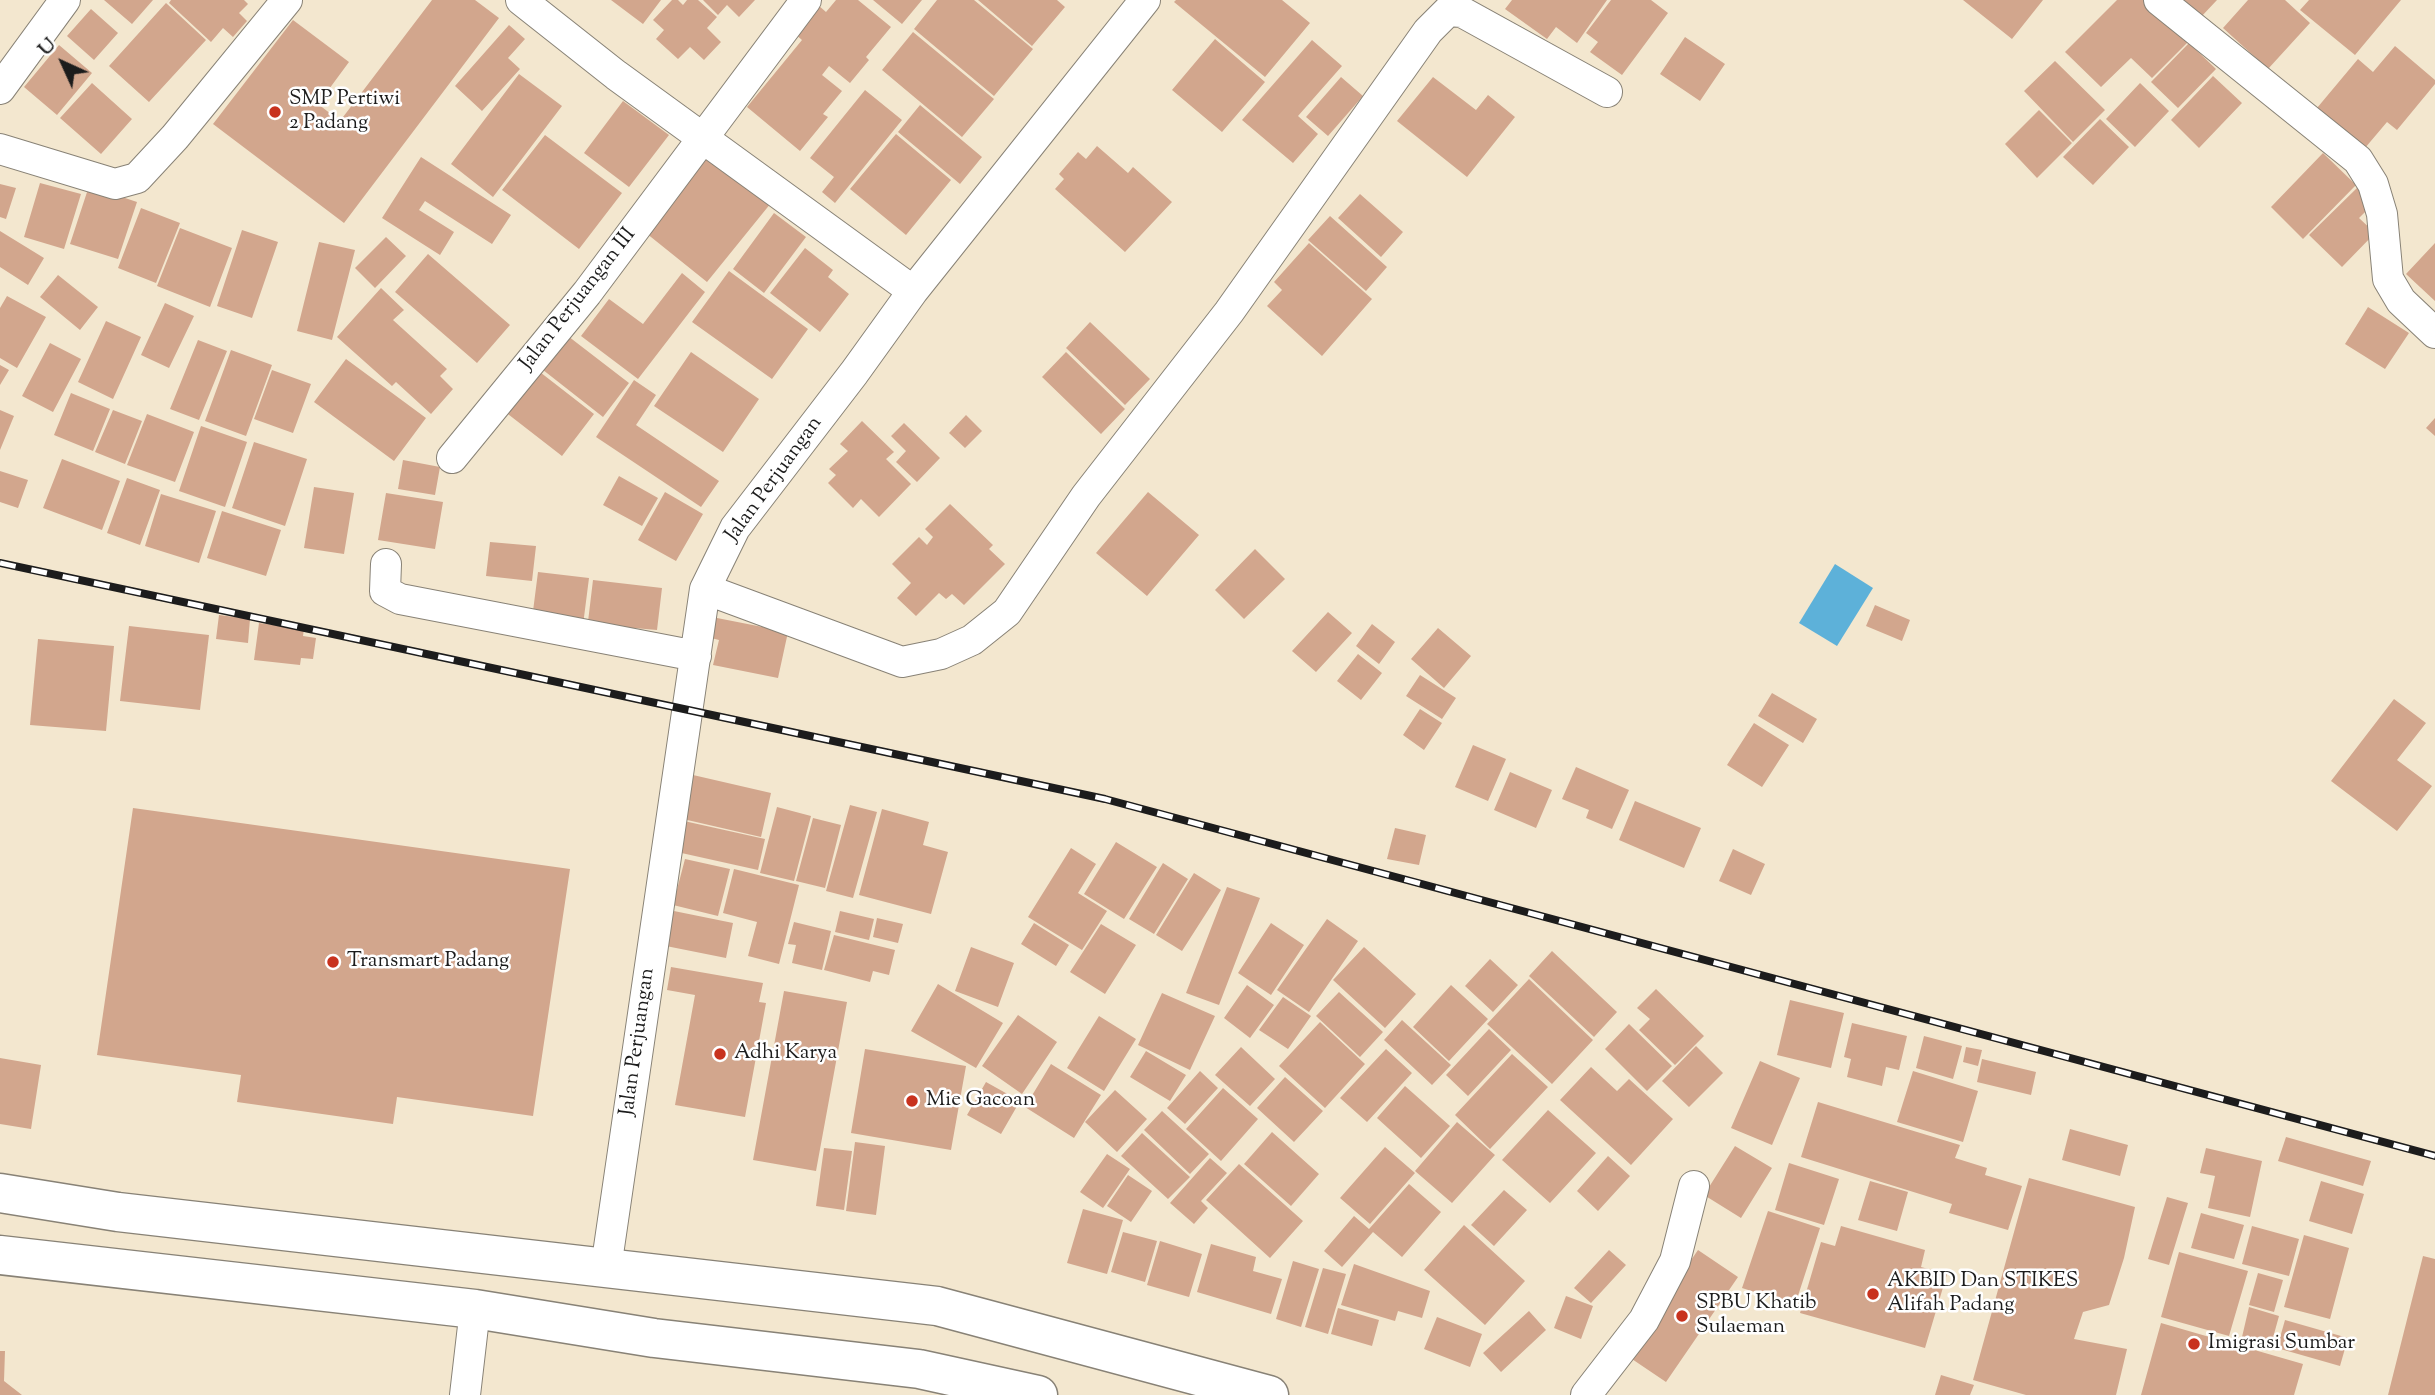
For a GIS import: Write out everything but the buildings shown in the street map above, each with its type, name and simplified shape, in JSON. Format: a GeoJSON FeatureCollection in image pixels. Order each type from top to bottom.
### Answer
{"type":"FeatureCollection","features":[{"type":"Feature","properties":{"kind":"main road"},"geometry":{"type":"LineString","coordinates":[[0,1193],[118,1212],[937,1306],[1269,1395]]}},
{"type":"Feature","properties":{"kind":"main road"},"geometry":{"type":"LineString","coordinates":[[0,1255],[475,1309],[654,1338],[919,1369],[1038,1395]]}},
{"type":"Feature","properties":{"kind":"street"},"geometry":{"type":"LineString","coordinates":[[0,89],[65,0]]}},
{"type":"Feature","properties":{"kind":"street"},"geometry":{"type":"LineString","coordinates":[[0,149],[115,184],[137,178],[175,137],[286,0]]}},
{"type":"Feature","properties":{"kind":"street"},"geometry":{"type":"LineString","coordinates":[[521,0],[704,139],[913,291]]}},
{"type":"Feature","properties":{"kind":"street","name":"Jalan Perjuangan III"},"geometry":{"type":"LineString","coordinates":[[452,458],[587,293],[806,0]]}},
{"type":"Feature","properties":{"kind":"street","name":"Jalan Perjuangan"},"geometry":{"type":"LineString","coordinates":[[606,1268],[705,589],[735,528],[855,373],[913,291],[1145,0]]}},
{"type":"Feature","properties":{"kind":"street"},"geometry":{"type":"LineString","coordinates":[[2159,0],[2358,160],[2373,184],[2382,214],[2388,279],[2401,301],[2435,333]]}},
{"type":"Feature","properties":{"kind":"street"},"geometry":{"type":"LineString","coordinates":[[705,589],[902,662],[941,654],[972,640],[1007,612],[1086,496],[1229,312],[1428,31],[1448,11],[1462,12],[1606,92]]}},
{"type":"Feature","properties":{"kind":"street"},"geometry":{"type":"LineString","coordinates":[[386,564],[383,579],[385,591],[400,599],[696,656]]}},
{"type":"Feature","properties":{"kind":"street"},"geometry":{"type":"LineString","coordinates":[[1586,1395],[1644,1320],[1675,1261],[1694,1186]]}},
{"type":"Feature","properties":{"kind":"street"},"geometry":{"type":"LineString","coordinates":[[465,1395],[475,1309]]}},
{"type":"Feature","properties":{"kind":"water"},"geometry":{"type":"Polygon","coordinates":[[[1835,564],[1873,588],[1837,646],[1799,623],[1835,564]]]}},
{"type":"Feature","properties":{"kind":"railway"},"geometry":{"type":"LineString","coordinates":[[0,563],[1105,799],[2435,1156]]}},
{"type":"Feature","properties":{"kind":"place","name":"SMP Pertiwi 2 Padang"},"geometry":{"type":"Point","coordinates":[275,112]}},
{"type":"Feature","properties":{"kind":"place","name":"Transmart Padang"},"geometry":{"type":"Point","coordinates":[333,962]}},
{"type":"Feature","properties":{"kind":"place","name":"Adhi Karya"},"geometry":{"type":"Point","coordinates":[720,1054]}},
{"type":"Feature","properties":{"kind":"place","name":"Mie Gacoan"},"geometry":{"type":"Point","coordinates":[912,1101]}},
{"type":"Feature","properties":{"kind":"place","name":"AKBID Dan STIKES Alifah Padang"},"geometry":{"type":"Point","coordinates":[1873,1294]}},
{"type":"Feature","properties":{"kind":"place","name":"SPBU Khatib Sulaeman"},"geometry":{"type":"Point","coordinates":[1682,1316]}},
{"type":"Feature","properties":{"kind":"place","name":"Imigrasi Sumbar"},"geometry":{"type":"Point","coordinates":[2194,1344]}}]}
